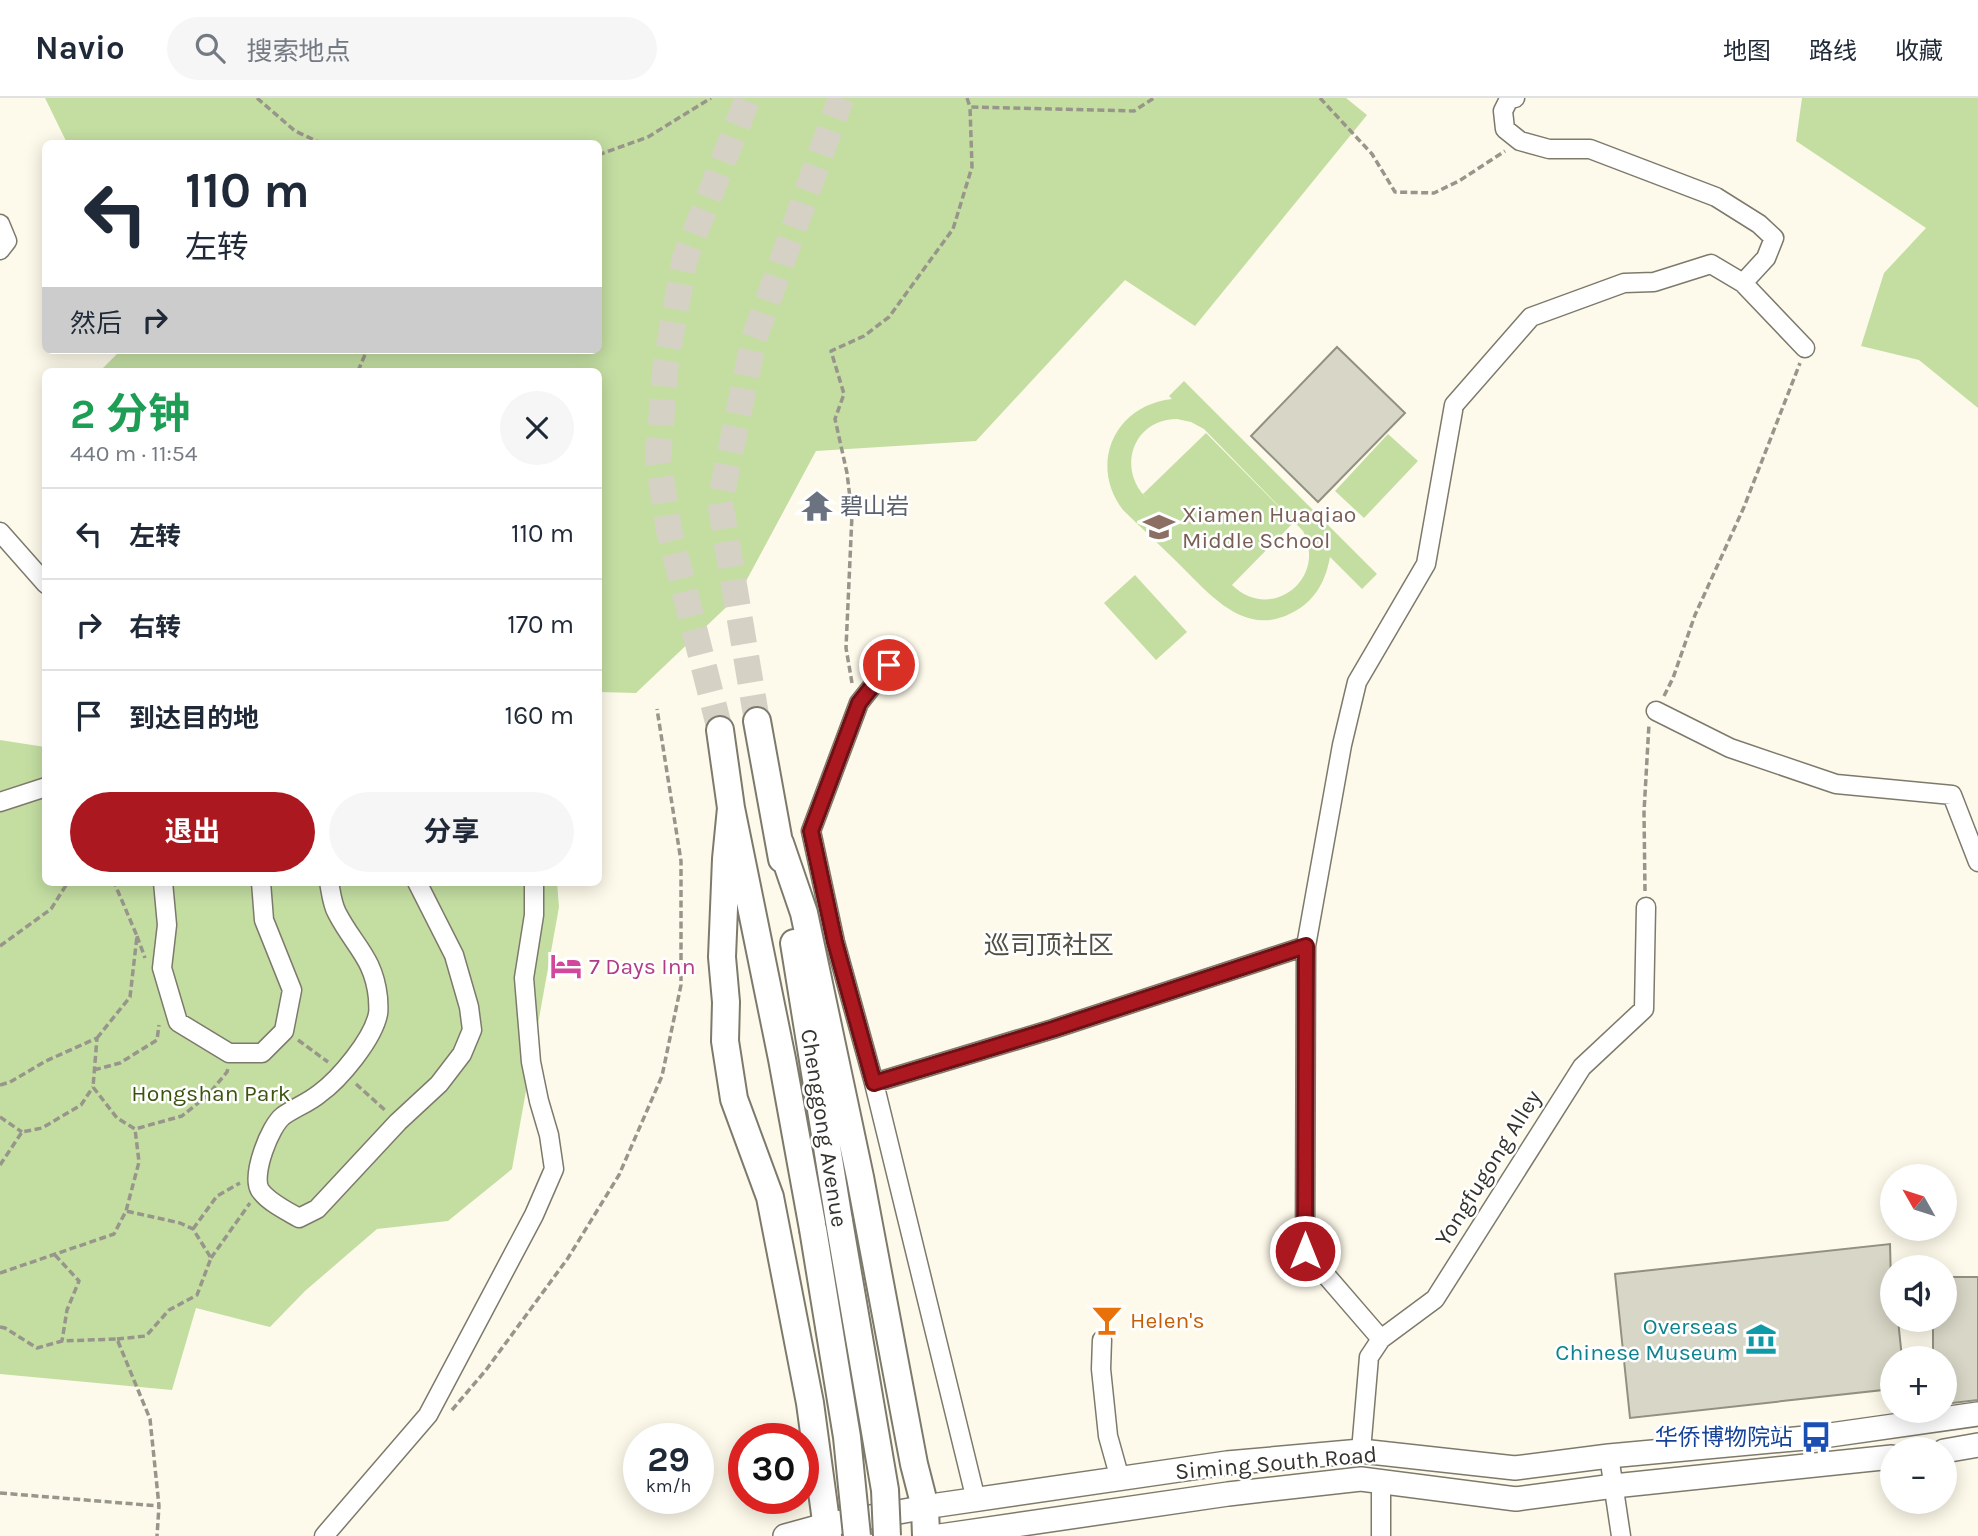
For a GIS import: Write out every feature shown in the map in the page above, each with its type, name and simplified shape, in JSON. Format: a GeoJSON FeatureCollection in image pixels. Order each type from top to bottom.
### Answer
{"type":"FeatureCollection","features":[{"type":"Feature","properties":{"kind":"highway","name":"Chenggong Avenue"},"geometry":{"type":"LineString","coordinates":[[757,721],[780,843],[801,988],[885,1490],[887,1536]]}},
{"type":"Feature","properties":{"kind":"highway","name":"Chenggong Avenue"},"geometry":{"type":"LineString","coordinates":[[720,730],[732,808],[813,1229],[847,1437],[857,1536]]}},
{"type":"Feature","properties":{"kind":"highway"},"geometry":{"type":"LineString","coordinates":[[732,808],[726,859],[723,945],[725,1041],[734,1099],[770,1197],[810,1403],[810,1533]]}},
{"type":"Feature","properties":{"kind":"highway"},"geometry":{"type":"LineString","coordinates":[[780,843],[804,913],[860,1177],[914,1464],[931,1506],[926,1536]]}},
{"type":"Feature","properties":{"kind":"main road","name":"Siming South Road"},"geometry":{"type":"LineString","coordinates":[[810,1533],[931,1506],[1227,1463],[1362,1451],[1515,1468],[1609,1456],[1816,1437],[1978,1414]]}},
{"type":"Feature","properties":{"kind":"main road"},"geometry":{"type":"LineString","coordinates":[[1957,1449],[1978,1446]]}},
{"type":"Feature","properties":{"kind":"main road","name":"Siming South Road"},"geometry":{"type":"LineString","coordinates":[[941,1536],[1228,1494],[1362,1479],[1516,1499],[1880,1458]]}},
{"type":"Feature","properties":{"kind":"main road"},"geometry":{"type":"LineString","coordinates":[[931,1506],[941,1536]]}},
{"type":"Feature","properties":{"kind":"street"},"geometry":{"type":"LineString","coordinates":[[1515,98],[1508,99],[1503,111],[1505,129],[1520,141],[1549,149],[1590,149],[1716,197],[1759,224],[1774,238],[1766,258],[1743,283]]}},
{"type":"Feature","properties":{"kind":"street"},"geometry":{"type":"LineString","coordinates":[[0,224],[7,241],[0,250]]}},
{"type":"Feature","properties":{"kind":"street"},"geometry":{"type":"LineString","coordinates":[[1362,1451],[1369,1357],[1381,1339],[1305,1251],[1306,946],[1342,745],[1357,682],[1426,564],[1454,405],[1531,317],[1624,283],[1654,282],[1711,264],[1743,283],[1805,348]]}},
{"type":"Feature","properties":{"kind":"street"},"geometry":{"type":"LineString","coordinates":[[0,532],[42,579]]}},
{"type":"Feature","properties":{"kind":"street"},"geometry":{"type":"LineString","coordinates":[[889,665],[859,703],[811,831],[835,942],[874,1083],[976,1500]]}},
{"type":"Feature","properties":{"kind":"street"},"geometry":{"type":"LineString","coordinates":[[1656,710],[1730,748],[1836,784],[1952,795],[1978,862]]}},
{"type":"Feature","properties":{"kind":"street"},"geometry":{"type":"LineString","coordinates":[[0,802],[42,788]]}},
{"type":"Feature","properties":{"kind":"street"},"geometry":{"type":"LineString","coordinates":[[163,886],[167,925],[162,968],[178,1021],[229,1053],[262,1053],[284,1031],[292,990],[264,920],[261,886]]}},
{"type":"Feature","properties":{"kind":"street"},"geometry":{"type":"LineString","coordinates":[[330,886],[335,910],[354,943],[368,958],[376,983],[379,1012],[372,1031],[344,1073],[319,1094],[280,1118],[264,1148],[258,1182],[278,1205],[299,1218],[317,1209],[398,1122],[439,1084],[462,1054],[472,1030],[469,1007],[454,956],[419,886]]}},
{"type":"Feature","properties":{"kind":"street"},"geometry":{"type":"LineString","coordinates":[[324,1536],[428,1415],[534,1215],[554,1169],[549,1135],[531,1062],[524,978],[534,915],[534,886]]}},
{"type":"Feature","properties":{"kind":"street","name":"Yongfugong Alley"},"geometry":{"type":"LineString","coordinates":[[1381,1339],[1435,1299],[1582,1067],[1644,1009],[1646,907]]}},
{"type":"Feature","properties":{"kind":"street"},"geometry":{"type":"LineString","coordinates":[[874,1083],[1066,1025],[1306,946]]}},
{"type":"Feature","properties":{"kind":"street"},"geometry":{"type":"LineString","coordinates":[[1102,1340],[1101,1369],[1108,1436],[1120,1479]]}},
{"type":"Feature","properties":{"kind":"street"},"geometry":{"type":"LineString","coordinates":[[1609,1456],[1621,1536]]}},
{"type":"Feature","properties":{"kind":"street"},"geometry":{"type":"LineString","coordinates":[[1381,1482],[1381,1536]]}},
{"type":"Feature","properties":{"kind":"path"},"geometry":{"type":"LineString","coordinates":[[257,98],[295,131],[314,140]]}},
{"type":"Feature","properties":{"kind":"path"},"geometry":{"type":"LineString","coordinates":[[602,154],[648,137],[710,98]]}},
{"type":"Feature","properties":{"kind":"path"},"geometry":{"type":"LineString","coordinates":[[857,709],[846,648],[852,515],[847,473],[835,419],[844,394],[831,351],[864,336],[889,317],[953,229],[972,167],[970,107],[967,98]]}},
{"type":"Feature","properties":{"kind":"path"},"geometry":{"type":"LineString","coordinates":[[970,107],[1134,111],[1154,98]]}},
{"type":"Feature","properties":{"kind":"path"},"geometry":{"type":"LineString","coordinates":[[1320,98],[1372,154],[1395,192],[1434,193],[1459,181],[1520,141]]}},
{"type":"Feature","properties":{"kind":"path"},"geometry":{"type":"LineString","coordinates":[[1646,907],[1644,812],[1647,727],[1673,678],[1695,615],[1744,508],[1805,348]]}},
{"type":"Feature","properties":{"kind":"path"},"geometry":{"type":"LineString","coordinates":[[451,1412],[486,1370],[568,1258],[619,1175],[662,1076],[681,985],[681,861],[657,709]]}},
{"type":"Feature","properties":{"kind":"path"},"geometry":{"type":"LineString","coordinates":[[0,946],[51,909],[65,886]]}},
{"type":"Feature","properties":{"kind":"path"},"geometry":{"type":"LineString","coordinates":[[116,886],[146,960]]}},
{"type":"Feature","properties":{"kind":"path"},"geometry":{"type":"LineString","coordinates":[[0,1085],[97,1038],[130,996],[137,936]]}},
{"type":"Feature","properties":{"kind":"path"},"geometry":{"type":"LineString","coordinates":[[94,1070],[120,1063],[157,1040],[160,1017]]}},
{"type":"Feature","properties":{"kind":"path"},"geometry":{"type":"LineString","coordinates":[[0,1165],[22,1132],[42,1128],[81,1105],[93,1087],[97,1038]]}},
{"type":"Feature","properties":{"kind":"path"},"geometry":{"type":"LineString","coordinates":[[93,1087],[117,1118],[135,1129],[182,1116],[208,1096],[228,1072],[229,1053]]}},
{"type":"Feature","properties":{"kind":"path"},"geometry":{"type":"LineString","coordinates":[[0,1117],[22,1132]]}},
{"type":"Feature","properties":{"kind":"path"},"geometry":{"type":"LineString","coordinates":[[2,1271],[114,1234],[126,1211],[139,1162],[135,1129]]}},
{"type":"Feature","properties":{"kind":"path"},"geometry":{"type":"LineString","coordinates":[[193,1229],[217,1196],[258,1182]]}},
{"type":"Feature","properties":{"kind":"path"},"geometry":{"type":"LineString","coordinates":[[0,1327],[37,1348],[62,1341],[146,1336],[169,1310],[197,1295],[211,1258],[258,1182]]}},
{"type":"Feature","properties":{"kind":"path"},"geometry":{"type":"LineString","coordinates":[[126,1211],[180,1223],[193,1229],[211,1258]]}},
{"type":"Feature","properties":{"kind":"path"},"geometry":{"type":"LineString","coordinates":[[55,1255],[79,1280],[67,1310],[62,1341]]}},
{"type":"Feature","properties":{"kind":"path"},"geometry":{"type":"LineString","coordinates":[[117,1339],[150,1419],[159,1506],[157,1536]]}},
{"type":"Feature","properties":{"kind":"path"},"geometry":{"type":"LineString","coordinates":[[0,1493],[159,1506]]}},
{"type":"Feature","properties":{"kind":"green space"},"geometry":{"type":"Polygon","coordinates":[[[45,98],[1346,98],[1367,115],[1195,326],[1125,280],[976,441],[816,451],[738,596],[636,693],[602,692],[602,368],[103,368],[117,354],[602,354],[602,140],[66,140],[45,98]]]}},
{"type":"Feature","properties":{"kind":"green space"},"geometry":{"type":"Polygon","coordinates":[[[1802,98],[1978,98],[1978,408],[1919,360],[1861,346],[1884,273],[1926,228],[1796,141],[1802,98]]]}},
{"type":"Feature","properties":{"kind":"green space"},"geometry":{"type":"Polygon","coordinates":[[[1184,381],[1377,574],[1362,589],[1330,557],[1326,573],[1315,594],[1297,610],[1279,618],[1262,620],[1246,617],[1217,600],[1123,510],[1113,492],[1108,474],[1108,456],[1122,425],[1135,412],[1172,399],[1169,396],[1184,381]],[[1177,419],[1161,421],[1149,428],[1133,449],[1131,463],[1143,494],[1206,433],[1294,522],[1232,585],[1247,596],[1263,599],[1278,597],[1292,590],[1302,579],[1308,565],[1309,549],[1303,531],[1204,429],[1177,419]]]}},
{"type":"Feature","properties":{"kind":"green space"},"geometry":{"type":"Polygon","coordinates":[[[1388,434],[1418,461],[1364,518],[1335,491],[1388,434]]]}},
{"type":"Feature","properties":{"kind":"green space"},"geometry":{"type":"Polygon","coordinates":[[[1135,575],[1187,632],[1156,660],[1104,603],[1135,575]]]}},
{"type":"Feature","properties":{"kind":"green space","name":"Hongshan Park"},"geometry":{"type":"Polygon","coordinates":[[[0,740],[42,747],[42,886],[557,886],[559,907],[512,1169],[448,1221],[377,1229],[305,1291],[270,1327],[196,1308],[172,1390],[0,1374],[0,740]]]}},
{"type":"Feature","properties":{"kind":"building"},"geometry":{"type":"Polygon","coordinates":[[[1337,347],[1405,413],[1318,502],[1251,436],[1337,347]]]}},
{"type":"Feature","properties":{"kind":"building","name":"Overseas Chinese Museum"},"geometry":{"type":"Polygon","coordinates":[[[1890,1244],[1890,1255],[1880,1255],[1880,1332],[1899,1332],[1901,1346],[1880,1346],[1880,1390],[1630,1418],[1615,1274],[1890,1244]]]}},
{"type":"Feature","properties":{"kind":"building"},"geometry":{"type":"Polygon","coordinates":[[[1957,1277],[1978,1277],[1978,1400],[1957,1402],[1957,1346],[1933,1346],[1933,1332],[1957,1332],[1957,1277]]]}},
{"type":"Feature","properties":{"kind":"tunnel"},"geometry":{"type":"LineString","coordinates":[[720,730],[669,530],[658,459],[666,362],[685,258],[748,98]]}},
{"type":"Feature","properties":{"kind":"tunnel"},"geometry":{"type":"LineString","coordinates":[[757,721],[720,502],[754,339],[841,98]]}},
{"type":"Feature","properties":{"kind":"place","name":"碧山岩"},"geometry":{"type":"Point","coordinates":[817,506]}},
{"type":"Feature","properties":{"kind":"place","name":"Xiamen Huaqiao Middle School"},"geometry":{"type":"Point","coordinates":[1159,527]}},
{"type":"Feature","properties":{"kind":"place","name":"7 Days Inn"},"geometry":{"type":"Point","coordinates":[566,966]}},
{"type":"Feature","properties":{"kind":"place","name":"Helen's"},"geometry":{"type":"Point","coordinates":[1107,1320]}},
{"type":"Feature","properties":{"kind":"place","name":"Overseas Chinese Museum"},"geometry":{"type":"Point","coordinates":[1761,1339]}},
{"type":"Feature","properties":{"kind":"place","name":"华侨博物院站"},"geometry":{"type":"Point","coordinates":[1816,1437]}},
{"type":"Feature","properties":{"kind":"district","name":"巡司顶社区"},"geometry":{"type":"Point","coordinates":[1049,945]}},
{"type":"Feature","properties":{"kind":"route"},"geometry":{"type":"LineString","coordinates":[[889,665],[859,703],[811,831],[835,942],[874,1083],[1053,1029],[1306,946],[1305,1251]]}}]}
